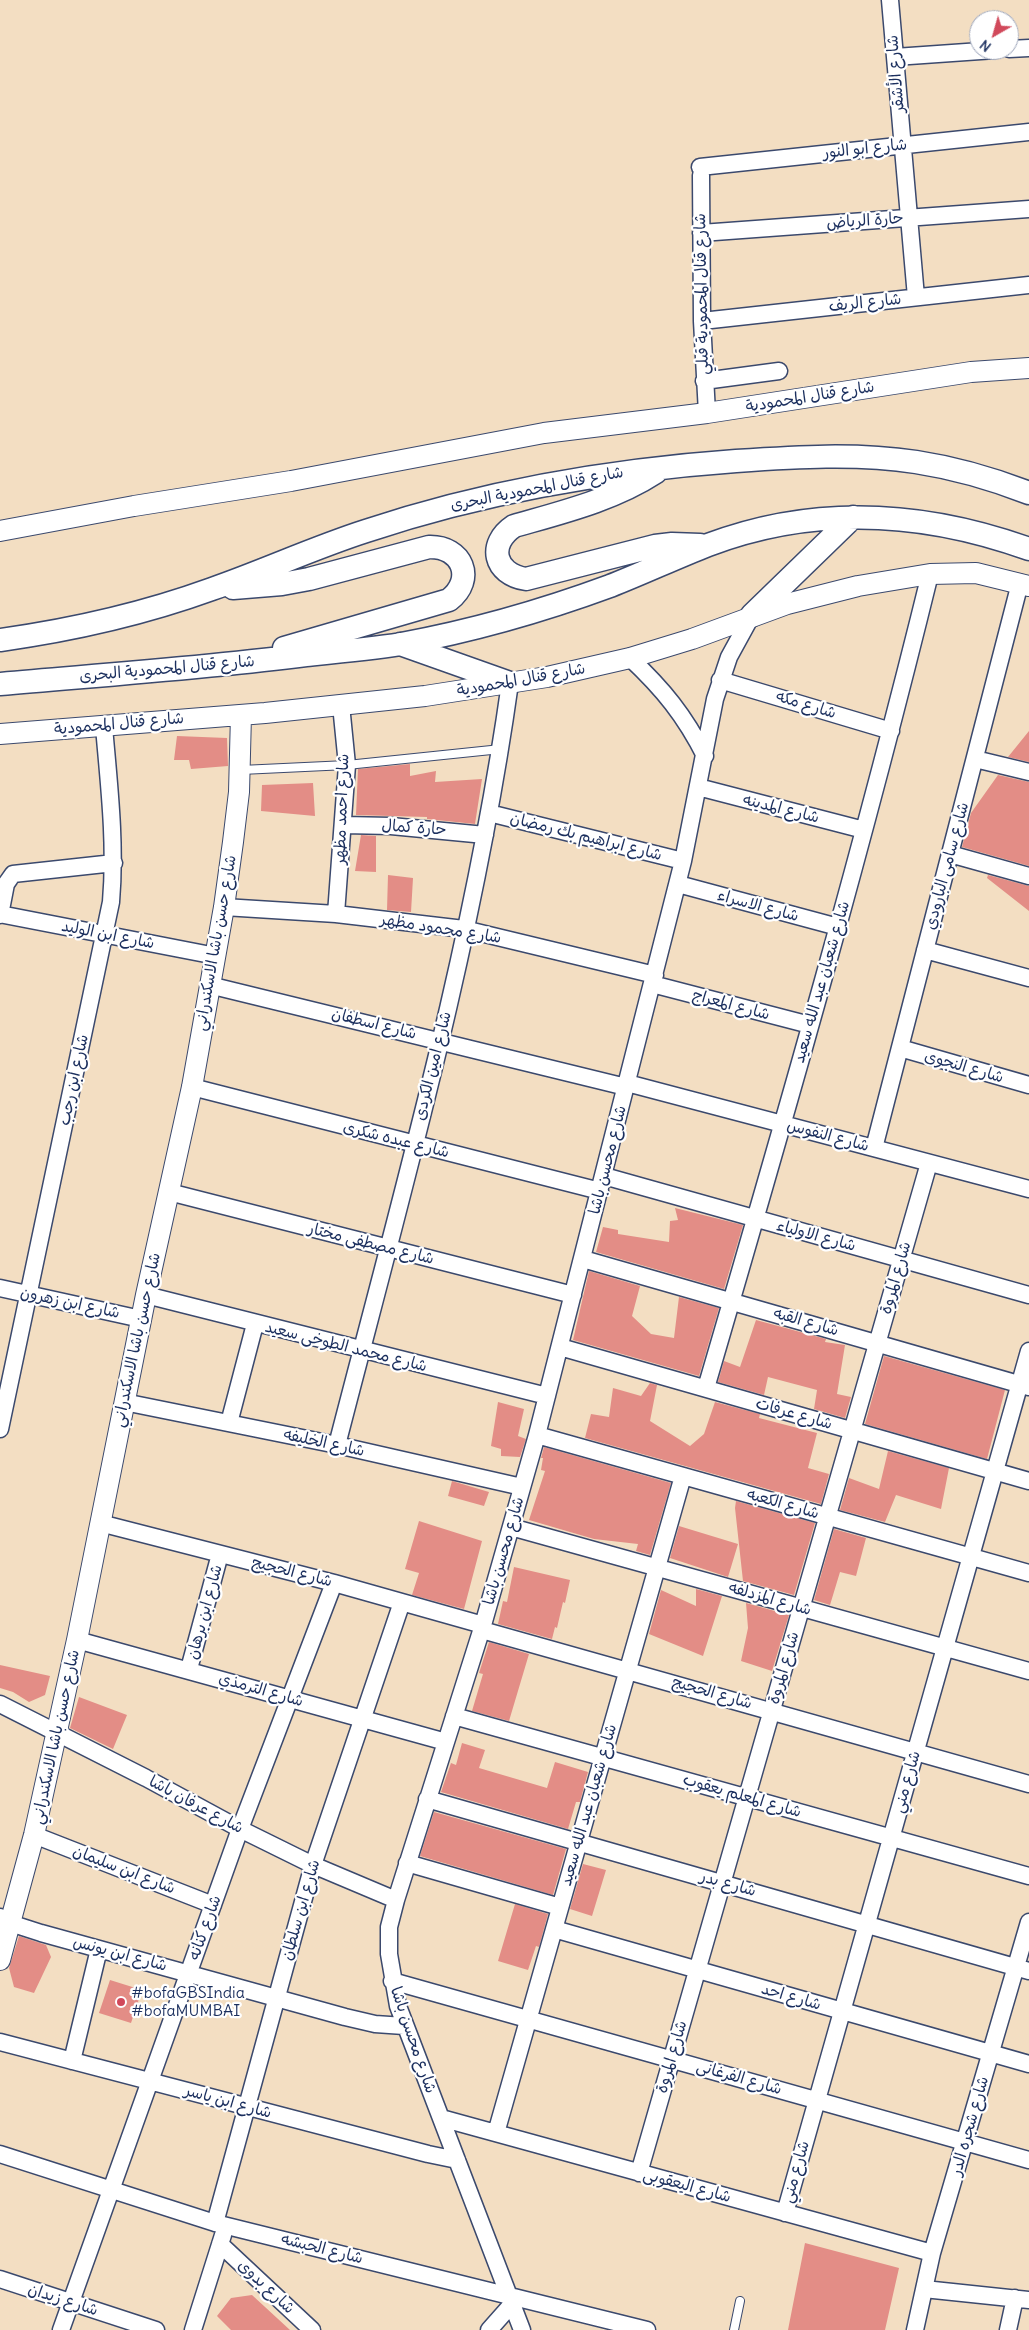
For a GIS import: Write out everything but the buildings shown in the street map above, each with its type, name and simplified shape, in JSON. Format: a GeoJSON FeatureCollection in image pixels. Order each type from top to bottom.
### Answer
{"type":"FeatureCollection","features":[{"type":"Feature","properties":{"kind":"main road","name":"شارع قنال المحمودية البحرى"},"geometry":{"type":"LineString","coordinates":[[0,640],[109,620],[213,589],[364,531],[437,508],[521,489],[663,467],[789,457],[874,457],[917,462],[960,471],[1029,493]]}},
{"type":"Feature","properties":{"kind":"main road"},"geometry":{"type":"LineString","coordinates":[[663,467],[641,481],[603,499],[514,526],[505,532],[499,541],[497,552],[499,563],[506,572],[515,578],[526,579],[655,546],[672,544],[707,546]]}},
{"type":"Feature","properties":{"kind":"main road","name":"شارع قنال المحمودية البحرى"},"geometry":{"type":"LineString","coordinates":[[0,684],[248,662],[399,644],[476,627],[561,603],[635,576],[707,546],[781,525],[853,517],[894,518],[950,525],[996,537],[1029,549]]}},
{"type":"Feature","properties":{"kind":"main road"},"geometry":{"type":"LineString","coordinates":[[752,615],[853,517]]}},
{"type":"Feature","properties":{"kind":"main road"},"geometry":{"type":"LineString","coordinates":[[213,589],[282,584],[309,579],[429,547],[446,549],[460,561],[463,578],[461,587],[450,600],[316,637],[248,662]]}},
{"type":"Feature","properties":{"kind":"main road"},"geometry":{"type":"LineString","coordinates":[[399,644],[510,682]]}},
{"type":"Feature","properties":{"kind":"street","name":"شارع الأشقر"},"geometry":{"type":"LineString","coordinates":[[890,0],[916,297]]}},
{"type":"Feature","properties":{"kind":"street"},"geometry":{"type":"LineString","coordinates":[[895,57],[969,52]]}},
{"type":"Feature","properties":{"kind":"street","name":"شارع ابو النور"},"geometry":{"type":"LineString","coordinates":[[700,171],[903,145],[1029,132]]}},
{"type":"Feature","properties":{"kind":"street","name":"شارع قنال المحمودية قبلي"},"geometry":{"type":"LineString","coordinates":[[700,171],[702,321],[707,413]]}},
{"type":"Feature","properties":{"kind":"street","name":"حارة الرياض"},"geometry":{"type":"LineString","coordinates":[[701,233],[1029,210]]}},
{"type":"Feature","properties":{"kind":"street","name":"شارع الريف"},"geometry":{"type":"LineString","coordinates":[[702,321],[1029,284]]}},
{"type":"Feature","properties":{"kind":"street","name":"شارع قنال المحمودية"},"geometry":{"type":"LineString","coordinates":[[0,532],[125,507],[291,481],[544,433],[707,413],[972,372],[1029,368]]}},
{"type":"Feature","properties":{"kind":"street"},"geometry":{"type":"LineString","coordinates":[[704,381],[779,371]]}},
{"type":"Feature","properties":{"kind":"street","name":"شارع قنال المحمودية"},"geometry":{"type":"LineString","coordinates":[[0,734],[180,718],[241,715],[425,696],[547,677],[630,658],[692,639],[752,615],[858,586],[930,574],[976,573],[1025,584]]}},
{"type":"Feature","properties":{"kind":"street","name":"شارع شعبان عبد الله سعيد"},"geometry":{"type":"LineString","coordinates":[[706,1388],[838,927],[891,731],[930,574]]}},
{"type":"Feature","properties":{"kind":"street","name":"شارع سامى البارودي"},"geometry":{"type":"LineString","coordinates":[[874,1148],[975,758],[1025,584]]}},
{"type":"Feature","properties":{"kind":"street","name":"شارع محسن باشا"},"geometry":{"type":"LineString","coordinates":[[522,2330],[404,2026],[392,1981],[389,1927],[427,1799],[483,1628],[537,1435],[678,884],[705,756],[710,718],[720,680],[729,657],[752,615]]}},
{"type":"Feature","properties":{"kind":"street"},"geometry":{"type":"LineString","coordinates":[[630,658],[674,703],[691,729],[705,756]]}},
{"type":"Feature","properties":{"kind":"street","name":"شارع مكه"},"geometry":{"type":"LineString","coordinates":[[720,680],[891,731]]}},
{"type":"Feature","properties":{"kind":"street","name":"شارع امين الكردى"},"geometry":{"type":"LineString","coordinates":[[337,1445],[440,1040],[485,835],[501,749],[510,682]]}},
{"type":"Feature","properties":{"kind":"street","name":"شارع احمد مظهر"},"geometry":{"type":"LineString","coordinates":[[336,914],[347,765],[341,705]]}},
{"type":"Feature","properties":{"kind":"street","name":"شارع حسن باشا الاسكندراني"},"geometry":{"type":"LineString","coordinates":[[0,1960],[5,1920],[34,1835],[77,1640],[141,1318],[192,1087],[224,907],[240,770],[241,715]]}},
{"type":"Feature","properties":{"kind":"street","name":"شارع ابن رجب"},"geometry":{"type":"LineString","coordinates":[[0,1429],[111,902],[114,833],[104,726]]}},
{"type":"Feature","properties":{"kind":"street"},"geometry":{"type":"LineString","coordinates":[[975,758],[1029,772]]}},
{"type":"Feature","properties":{"kind":"street","name":"شارع المدينه"},"geometry":{"type":"LineString","coordinates":[[698,787],[864,830]]}},
{"type":"Feature","properties":{"kind":"street","name":"شارع ابراهيم بك رمضان"},"geometry":{"type":"LineString","coordinates":[[489,813],[683,861]]}},
{"type":"Feature","properties":{"kind":"street","name":"حارة كمال"},"geometry":{"type":"LineString","coordinates":[[344,825],[391,826],[485,835]]}},
{"type":"Feature","properties":{"kind":"street"},"geometry":{"type":"LineString","coordinates":[[950,854],[1029,876]]}},
{"type":"Feature","properties":{"kind":"street"},"geometry":{"type":"LineString","coordinates":[[0,915],[6,884],[13,874],[114,863]]}},
{"type":"Feature","properties":{"kind":"street","name":"شارع الاسراء"},"geometry":{"type":"LineString","coordinates":[[678,884],[838,927]]}},
{"type":"Feature","properties":{"kind":"street","name":"شارع محمود مظهر"},"geometry":{"type":"LineString","coordinates":[[224,907],[336,914],[464,929],[653,979]]}},
{"type":"Feature","properties":{"kind":"street","name":"شارع ابن الوليد"},"geometry":{"type":"LineString","coordinates":[[0,915],[216,956]]}},
{"type":"Feature","properties":{"kind":"street"},"geometry":{"type":"LineString","coordinates":[[926,950],[1029,978]]}},
{"type":"Feature","properties":{"kind":"street","name":"شارع المعراج"},"geometry":{"type":"LineString","coordinates":[[653,979],[810,1025]]}},
{"type":"Feature","properties":{"kind":"street","name":"شارع اسطفان"},"geometry":{"type":"LineString","coordinates":[[209,984],[627,1085]]}},
{"type":"Feature","properties":{"kind":"street","name":"شارع النجوى"},"geometry":{"type":"LineString","coordinates":[[900,1048],[1029,1085]]}},
{"type":"Feature","properties":{"kind":"street","name":"شارع النفوس"},"geometry":{"type":"LineString","coordinates":[[627,1085],[1029,1189]]}},
{"type":"Feature","properties":{"kind":"street","name":"شارع عبده شكرى"},"geometry":{"type":"LineString","coordinates":[[192,1087],[414,1144],[602,1184]]}},
{"type":"Feature","properties":{"kind":"street","name":"شارع المروة"},"geometry":{"type":"LineString","coordinates":[[639,2173],[929,1163]]}},
{"type":"Feature","properties":{"kind":"street","name":"شارع الاولياء"},"geometry":{"type":"LineString","coordinates":[[602,1184],[755,1219],[1029,1295]]}},
{"type":"Feature","properties":{"kind":"street","name":"شارع مصطفى مختار"},"geometry":{"type":"LineString","coordinates":[[169,1192],[573,1295]]}},
{"type":"Feature","properties":{"kind":"street","name":"شارع القبه"},"geometry":{"type":"LineString","coordinates":[[582,1259],[1024,1386]]}},
{"type":"Feature","properties":{"kind":"street","name":"شارع ابن زهرون"},"geometry":{"type":"LineString","coordinates":[[0,1288],[141,1318]]}},
{"type":"Feature","properties":{"kind":"street","name":"شارع محمد الطوخى سعيد"},"geometry":{"type":"LineString","coordinates":[[146,1296],[547,1396]]}},
{"type":"Feature","properties":{"kind":"street"},"geometry":{"type":"LineString","coordinates":[[229,1423],[255,1324]]}},
{"type":"Feature","properties":{"kind":"street","name":"شارع عرفات"},"geometry":{"type":"LineString","coordinates":[[560,1348],[1029,1481]]}},
{"type":"Feature","properties":{"kind":"street","name":"شارع مني"},"geometry":{"type":"LineString","coordinates":[[785,2213],[995,1471],[1024,1386],[1029,1351]]}},
{"type":"Feature","properties":{"kind":"street","name":"شارع الخليفه"},"geometry":{"type":"LineString","coordinates":[[124,1402],[337,1445],[522,1487]]}},
{"type":"Feature","properties":{"kind":"street","name":"شارع الكعبه"},"geometry":{"type":"LineString","coordinates":[[537,1435],[1029,1574]]}},
{"type":"Feature","properties":{"kind":"street","name":"شارع شعبان عبد الله سعيد"},"geometry":{"type":"LineString","coordinates":[[496,2134],[683,1476]]}},
{"type":"Feature","properties":{"kind":"street","name":"شارع الحجيج"},"geometry":{"type":"LineString","coordinates":[[100,1523],[402,1602],[483,1628],[1029,1784]]}},
{"type":"Feature","properties":{"kind":"street","name":"شارع المزدلفه"},"geometry":{"type":"LineString","coordinates":[[511,1527],[1029,1671]]}},
{"type":"Feature","properties":{"kind":"street","name":"شارع ابن برهان"},"geometry":{"type":"LineString","coordinates":[[189,1669],[220,1554]]}},
{"type":"Feature","properties":{"kind":"street","name":"شارع كنانه"},"geometry":{"type":"LineString","coordinates":[[61,2330],[69,2302],[240,1829],[334,1583]]}},
{"type":"Feature","properties":{"kind":"street","name":"شارع ابن سلطان"},"geometry":{"type":"LineString","coordinates":[[193,2330],[220,2244],[220,2224],[247,2107],[313,1865],[402,1602]]}},
{"type":"Feature","properties":{"kind":"street","name":"شارع الترمذي"},"geometry":{"type":"LineString","coordinates":[[77,1640],[189,1669],[446,1742]]}},
{"type":"Feature","properties":{"kind":"street","name":"شارع عرفان باشا"},"geometry":{"type":"LineString","coordinates":[[0,1704],[240,1829],[313,1865],[396,1900]]}},
{"type":"Feature","properties":{"kind":"street","name":"شارع المعلم يعقوب"},"geometry":{"type":"LineString","coordinates":[[454,1716],[1029,1876]]}},
{"type":"Feature","properties":{"kind":"street","name":"شارع بدر"},"geometry":{"type":"LineString","coordinates":[[427,1799],[1022,1969]]}},
{"type":"Feature","properties":{"kind":"street","name":"شارع ابن سليمان"},"geometry":{"type":"LineString","coordinates":[[34,1835],[213,1905]]}},
{"type":"Feature","properties":{"kind":"street"},"geometry":{"type":"LineString","coordinates":[[407,1863],[560,1907]]}},
{"type":"Feature","properties":{"kind":"street","name":"شارع ابن يونس"},"geometry":{"type":"LineString","coordinates":[[5,1920],[99,1949],[188,1972],[276,1998],[375,2024],[404,2026]]}},
{"type":"Feature","properties":{"kind":"street","name":"شارع شجره الدر"},"geometry":{"type":"LineString","coordinates":[[915,2330],[932,2254],[991,2053],[1022,1969],[1029,1922]]}},
{"type":"Feature","properties":{"kind":"street","name":"شارع احد"},"geometry":{"type":"LineString","coordinates":[[554,1930],[1029,2064]]}},
{"type":"Feature","properties":{"kind":"street"},"geometry":{"type":"LineString","coordinates":[[72,2061],[99,1949]]}},
{"type":"Feature","properties":{"kind":"street","name":"شارع الفرغانى"},"geometry":{"type":"LineString","coordinates":[[392,1981],[1029,2160]]}},
{"type":"Feature","properties":{"kind":"street","name":"شارع ابن ياسر"},"geometry":{"type":"LineString","coordinates":[[0,2042],[419,2152],[457,2160]]}},
{"type":"Feature","properties":{"kind":"street","name":"شارع اليعقوبى"},"geometry":{"type":"LineString","coordinates":[[441,2118],[932,2254]]}},
{"type":"Feature","properties":{"kind":"street","name":"شارع الحبشه"},"geometry":{"type":"LineString","coordinates":[[0,2154],[220,2224],[510,2299],[647,2330]]}},
{"type":"Feature","properties":{"kind":"street","name":"شارع بدوى"},"geometry":{"type":"LineString","coordinates":[[220,2244],[312,2330]]}},
{"type":"Feature","properties":{"kind":"street","name":"شارع زيدان"},"geometry":{"type":"LineString","coordinates":[[0,2279],[156,2330]]}},
{"type":"Feature","properties":{"kind":"street"},"geometry":{"type":"LineString","coordinates":[[924,2289],[1022,2299],[1008,2330]]}},
{"type":"Feature","properties":{"kind":"street"},"geometry":{"type":"LineString","coordinates":[[489,2330],[510,2299]]}},
{"type":"Feature","properties":{"kind":"lane"},"geometry":{"type":"LineString","coordinates":[[240,770],[347,765],[501,749]]}},
{"type":"Feature","properties":{"kind":"lane"},"geometry":{"type":"LineString","coordinates":[[734,2330],[740,2301]]}},
{"type":"Feature","properties":{"kind":"place","name":"#bofaGBSIndia #bofaMUMBAI"},"geometry":{"type":"Point","coordinates":[121,2002]}}]}
